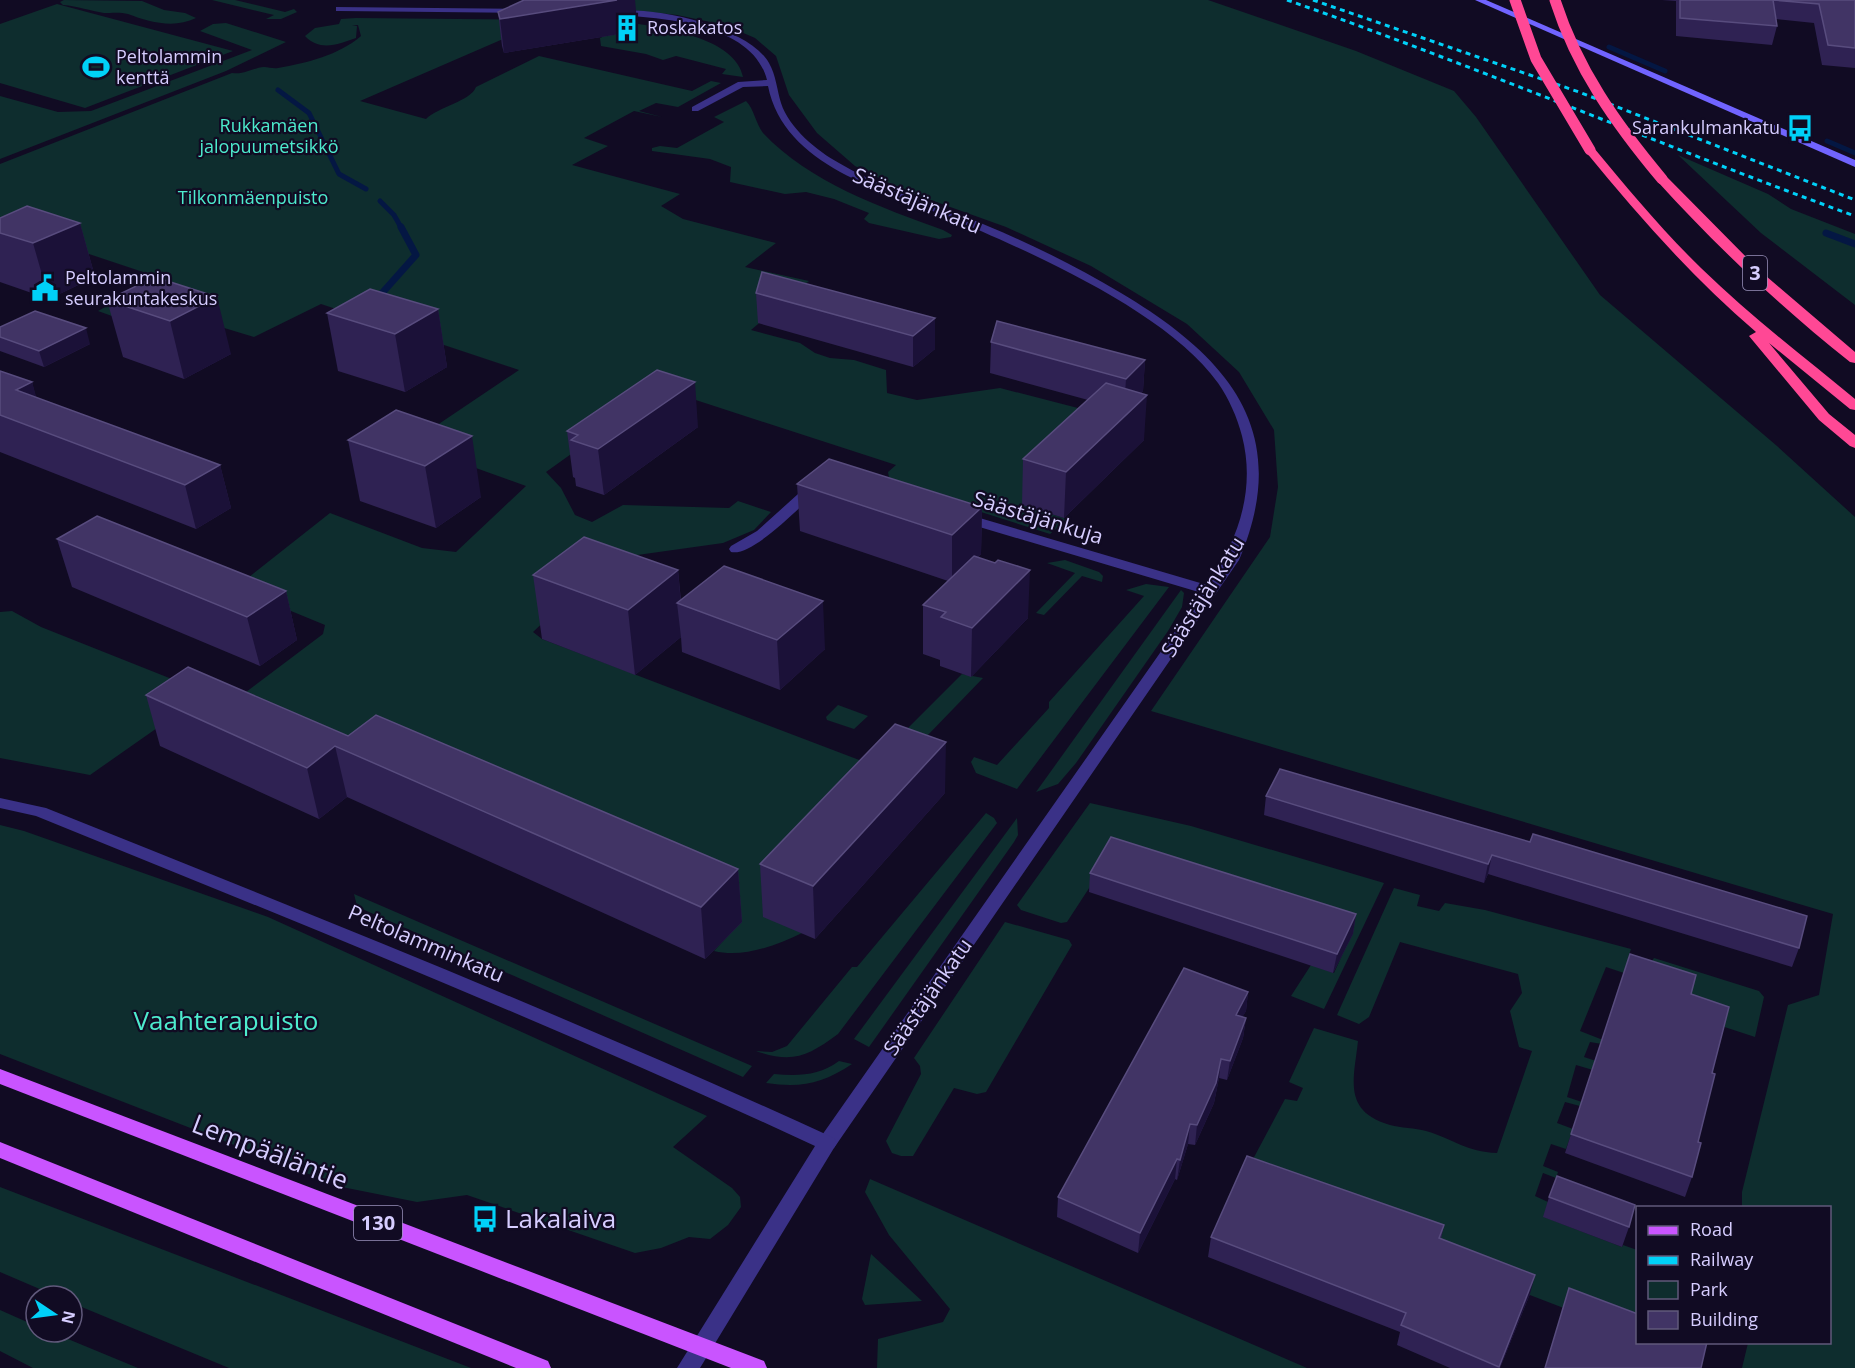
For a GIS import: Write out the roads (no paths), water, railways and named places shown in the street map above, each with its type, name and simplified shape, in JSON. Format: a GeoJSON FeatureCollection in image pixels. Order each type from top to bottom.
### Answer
{"type":"FeatureCollection","features":[{"type":"Feature","properties":{"kind":"highway","name":"3"},"geometry":{"type":"LineString","coordinates":[[1515,0],[1539,62],[1567,115],[1590,150],[1649,221],[1708,280],[1824,417],[1855,443]]}},
{"type":"Feature","properties":{"kind":"highway","name":"3"},"geometry":{"type":"LineString","coordinates":[[1555,0],[1573,52],[1628,139],[1705,227],[1823,334],[1855,359]]}},
{"type":"Feature","properties":{"kind":"highway"},"geometry":{"type":"LineString","coordinates":[[1708,280],[1778,343],[1855,406]]}},
{"type":"Feature","properties":{"kind":"main road"},"geometry":{"type":"LineString","coordinates":[[1479,0],[1855,164]]}},
{"type":"Feature","properties":{"kind":"main road","name":"Lempääläntie"},"geometry":{"type":"LineString","coordinates":[[0,1076],[756,1368]]}},
{"type":"Feature","properties":{"kind":"main road"},"geometry":{"type":"LineString","coordinates":[[0,1150],[540,1368]]}},
{"type":"Feature","properties":{"kind":"street"},"geometry":{"type":"LineString","coordinates":[[339,9],[533,11]]}},
{"type":"Feature","properties":{"kind":"street","name":"Säästäjänkatu"},"geometry":{"type":"LineString","coordinates":[[601,12],[674,18],[719,31],[745,43],[763,61],[778,108],[790,127],[832,164],[894,193],[966,220],[1094,282],[1173,334],[1212,368],[1241,415],[1251,448],[1254,479],[1251,513],[1245,534],[1212,591],[827,1143],[688,1368]]}},
{"type":"Feature","properties":{"kind":"street"},"geometry":{"type":"LineString","coordinates":[[694,110],[741,84],[771,83]]}},
{"type":"Feature","properties":{"kind":"street"},"geometry":{"type":"LineString","coordinates":[[736,549],[762,534],[825,477]]}},
{"type":"Feature","properties":{"kind":"street","name":"Säästäjänkuja"},"geometry":{"type":"LineString","coordinates":[[946,513],[1212,591]]}},
{"type":"Feature","properties":{"kind":"street","name":"Peltolamminkatu"},"geometry":{"type":"LineString","coordinates":[[0,803],[40,812],[376,946],[737,1101],[827,1143]]}},
{"type":"Feature","properties":{"kind":"waterway"},"geometry":{"type":"LineString","coordinates":[[1609,47],[1665,71]]}},
{"type":"Feature","properties":{"kind":"waterway"},"geometry":{"type":"LineString","coordinates":[[278,90],[309,113],[339,174],[366,189]]}},
{"type":"Feature","properties":{"kind":"waterway"},"geometry":{"type":"LineString","coordinates":[[1827,141],[1855,153]]}},
{"type":"Feature","properties":{"kind":"waterway"},"geometry":{"type":"LineString","coordinates":[[380,201],[394,215],[402,229]]}},
{"type":"Feature","properties":{"kind":"waterway"},"geometry":{"type":"LineString","coordinates":[[375,301],[416,255],[401,227]]}},
{"type":"Feature","properties":{"kind":"waterway"},"geometry":{"type":"LineString","coordinates":[[1826,233],[1855,244]]}},
{"type":"Feature","properties":{"kind":"railway"},"geometry":{"type":"LineString","coordinates":[[1287,0],[1430,52],[1855,216]]}},
{"type":"Feature","properties":{"kind":"railway"},"geometry":{"type":"LineString","coordinates":[[1313,0],[1579,92],[1855,200]]}},
{"type":"Feature","properties":{"kind":"place","name":"Roskakatos"},"geometry":{"type":"Point","coordinates":[627,28]}},
{"type":"Feature","properties":{"kind":"place","name":"Peltolammin kenttä"},"geometry":{"type":"Point","coordinates":[96,67]}},
{"type":"Feature","properties":{"kind":"place","name":"Sarankulmankatu"},"geometry":{"type":"Point","coordinates":[1800,128]}},
{"type":"Feature","properties":{"kind":"place","name":"Peltolammin seurakuntakeskus"},"geometry":{"type":"Point","coordinates":[45,288]}},
{"type":"Feature","properties":{"kind":"place","name":"Lakalaiva"},"geometry":{"type":"Point","coordinates":[485,1219]}},
{"type":"Feature","properties":{"kind":"park label","name":"Rukkamäen jalopuumetsikkö"},"geometry":{"type":"Point","coordinates":[269,136]}},
{"type":"Feature","properties":{"kind":"park label","name":"Tilkonmäenpuisto"},"geometry":{"type":"Point","coordinates":[253,198]}},
{"type":"Feature","properties":{"kind":"park label","name":"Vaahterapuisto"},"geometry":{"type":"Point","coordinates":[226,1021]}}]}
